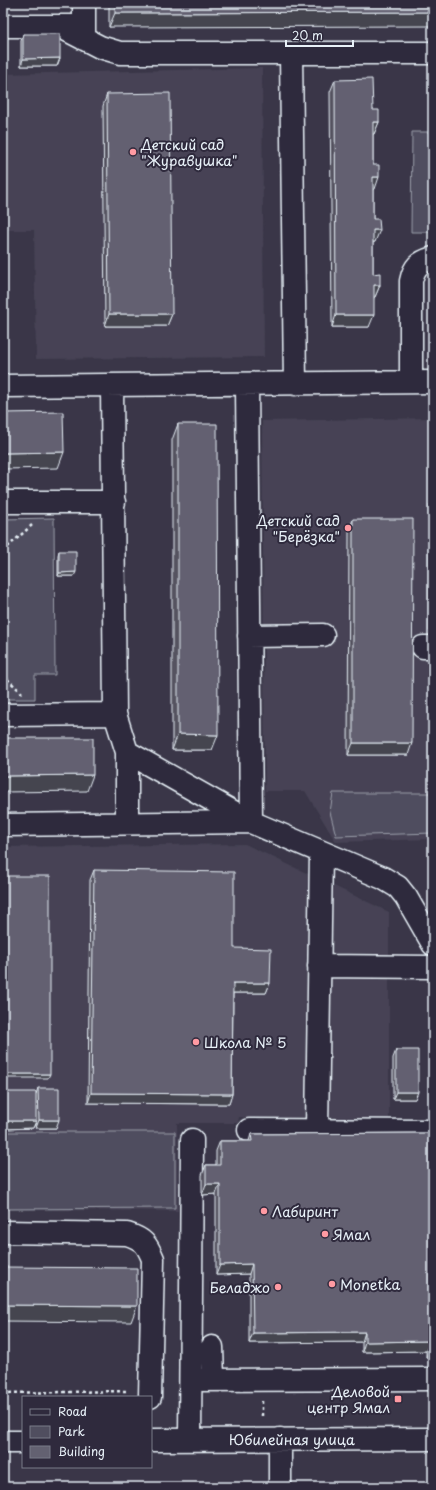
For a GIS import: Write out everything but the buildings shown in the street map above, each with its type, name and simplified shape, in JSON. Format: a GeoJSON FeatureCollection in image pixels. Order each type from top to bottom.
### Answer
{"type":"FeatureCollection","features":[{"type":"Feature","properties":{"kind":"street"},"geometry":{"type":"LineString","coordinates":[[84,3],[84,33]]}},
{"type":"Feature","properties":{"kind":"street"},"geometry":{"type":"LineString","coordinates":[[3,26],[59,26],[84,33],[100,47],[120,53],[433,53]]}},
{"type":"Feature","properties":{"kind":"street"},"geometry":{"type":"LineString","coordinates":[[291,53],[295,384]]}},
{"type":"Feature","properties":{"kind":"street"},"geometry":{"type":"LineString","coordinates":[[411,382],[410,281],[414,269],[423,261],[433,258]]}},
{"type":"Feature","properties":{"kind":"street"},"geometry":{"type":"LineString","coordinates":[[3,386],[247,385],[433,382]]}},
{"type":"Feature","properties":{"kind":"street"},"geometry":{"type":"LineString","coordinates":[[247,385],[251,822]]}},
{"type":"Feature","properties":{"kind":"street"},"geometry":{"type":"LineString","coordinates":[[112,386],[115,714],[127,752],[127,823]]}},
{"type":"Feature","properties":{"kind":"street"},"geometry":{"type":"LineString","coordinates":[[3,502],[114,502]]}},
{"type":"Feature","properties":{"kind":"street"},"geometry":{"type":"LineString","coordinates":[[249,636],[323,635]]}},
{"type":"Feature","properties":{"kind":"street"},"geometry":{"type":"LineString","coordinates":[[3,715],[115,714]]}},
{"type":"Feature","properties":{"kind":"street"},"geometry":{"type":"LineString","coordinates":[[127,752],[251,822],[383,878],[398,887],[406,897],[424,913],[433,944]]}},
{"type":"Feature","properties":{"kind":"street"},"geometry":{"type":"LineString","coordinates":[[3,825],[251,822]]}},
{"type":"Feature","properties":{"kind":"street"},"geometry":{"type":"LineString","coordinates":[[317,1130],[321,853]]}},
{"type":"Feature","properties":{"kind":"street"},"geometry":{"type":"LineString","coordinates":[[319,966],[433,967]]}},
{"type":"Feature","properties":{"kind":"street"},"geometry":{"type":"LineString","coordinates":[[249,1130],[433,1131]]}},
{"type":"Feature","properties":{"kind":"street"},"geometry":{"type":"LineString","coordinates":[[190,1440],[192,1140]]}},
{"type":"Feature","properties":{"kind":"street"},"geometry":{"type":"LineString","coordinates":[[3,1232],[127,1234],[140,1238],[149,1248],[153,1259],[150,1396]]}},
{"type":"Feature","properties":{"kind":"street"},"geometry":{"type":"LineString","coordinates":[[212,1347],[213,1380]]}},
{"type":"Feature","properties":{"kind":"street"},"geometry":{"type":"LineString","coordinates":[[191,1380],[433,1379]]}},
{"type":"Feature","properties":{"kind":"street"},"geometry":{"type":"LineString","coordinates":[[280,1439],[280,1487]]}},
{"type":"Feature","properties":{"kind":"street","name":"Юбилейная улица"},"geometry":{"type":"LineString","coordinates":[[152,1440],[433,1439]]}},
{"type":"Feature","properties":{"kind":"street"},"geometry":{"type":"LineString","coordinates":[[3,1442],[22,1442]]}},
{"type":"Feature","properties":{"kind":"path"},"geometry":{"type":"LineString","coordinates":[[3,551],[57,502]]}},
{"type":"Feature","properties":{"kind":"shaded area","name":"Детский сад \"Журавушка\""},"geometry":{"type":"Polygon","coordinates":[[[262,68],[264,357],[36,359],[34,230],[3,230],[3,74],[262,68]]]}},
{"type":"Feature","properties":{"kind":"shaded area","name":"Детский сад \"Берёзка\""},"geometry":{"type":"Polygon","coordinates":[[[433,418],[433,839],[336,842],[305,791],[265,791],[262,421],[433,418]]]}},
{"type":"Feature","properties":{"kind":"shaded area","name":"Школа № 5"},"geometry":{"type":"Polygon","coordinates":[[[245,844],[389,912],[389,1119],[239,1117],[238,1123],[177,1123],[178,1211],[3,1210],[3,847],[245,844]]]}},
{"type":"Feature","properties":{"kind":"green space"},"geometry":{"type":"Polygon","coordinates":[[[412,132],[433,132],[433,232],[411,232],[412,132]]]}},
{"type":"Feature","properties":{"kind":"green space"},"geometry":{"type":"Polygon","coordinates":[[[429,505],[433,505],[433,631],[429,631],[429,505]]]}},
{"type":"Feature","properties":{"kind":"green space"},"geometry":{"type":"Polygon","coordinates":[[[54,518],[55,675],[35,675],[35,699],[3,699],[3,519],[54,518]]]}},
{"type":"Feature","properties":{"kind":"green space"},"geometry":{"type":"Polygon","coordinates":[[[431,661],[433,661],[433,833],[336,836],[330,812],[333,793],[430,793],[431,661]]]}},
{"type":"Feature","properties":{"kind":"green space"},"geometry":{"type":"Polygon","coordinates":[[[4,1132],[175,1132],[175,1208],[4,1209],[4,1132]]]}},
{"type":"Feature","properties":{"kind":"place","name":"Детский сад \"Журавушка\""},"geometry":{"type":"Point","coordinates":[133,152]}},
{"type":"Feature","properties":{"kind":"place","name":"Детский сад \"Берёзка\""},"geometry":{"type":"Point","coordinates":[348,528]}},
{"type":"Feature","properties":{"kind":"place","name":"Школа № 5"},"geometry":{"type":"Point","coordinates":[196,1042]}},
{"type":"Feature","properties":{"kind":"place","name":"Лабиринт"},"geometry":{"type":"Point","coordinates":[264,1211]}},
{"type":"Feature","properties":{"kind":"place","name":"Ямал"},"geometry":{"type":"Point","coordinates":[325,1234]}},
{"type":"Feature","properties":{"kind":"place","name":"Monetka"},"geometry":{"type":"Point","coordinates":[332,1284]}},
{"type":"Feature","properties":{"kind":"place","name":"Беладжо"},"geometry":{"type":"Point","coordinates":[278,1287]}},
{"type":"Feature","properties":{"kind":"place","name":"Деловой центр Ямал"},"geometry":{"type":"Point","coordinates":[398,1399]}}]}
